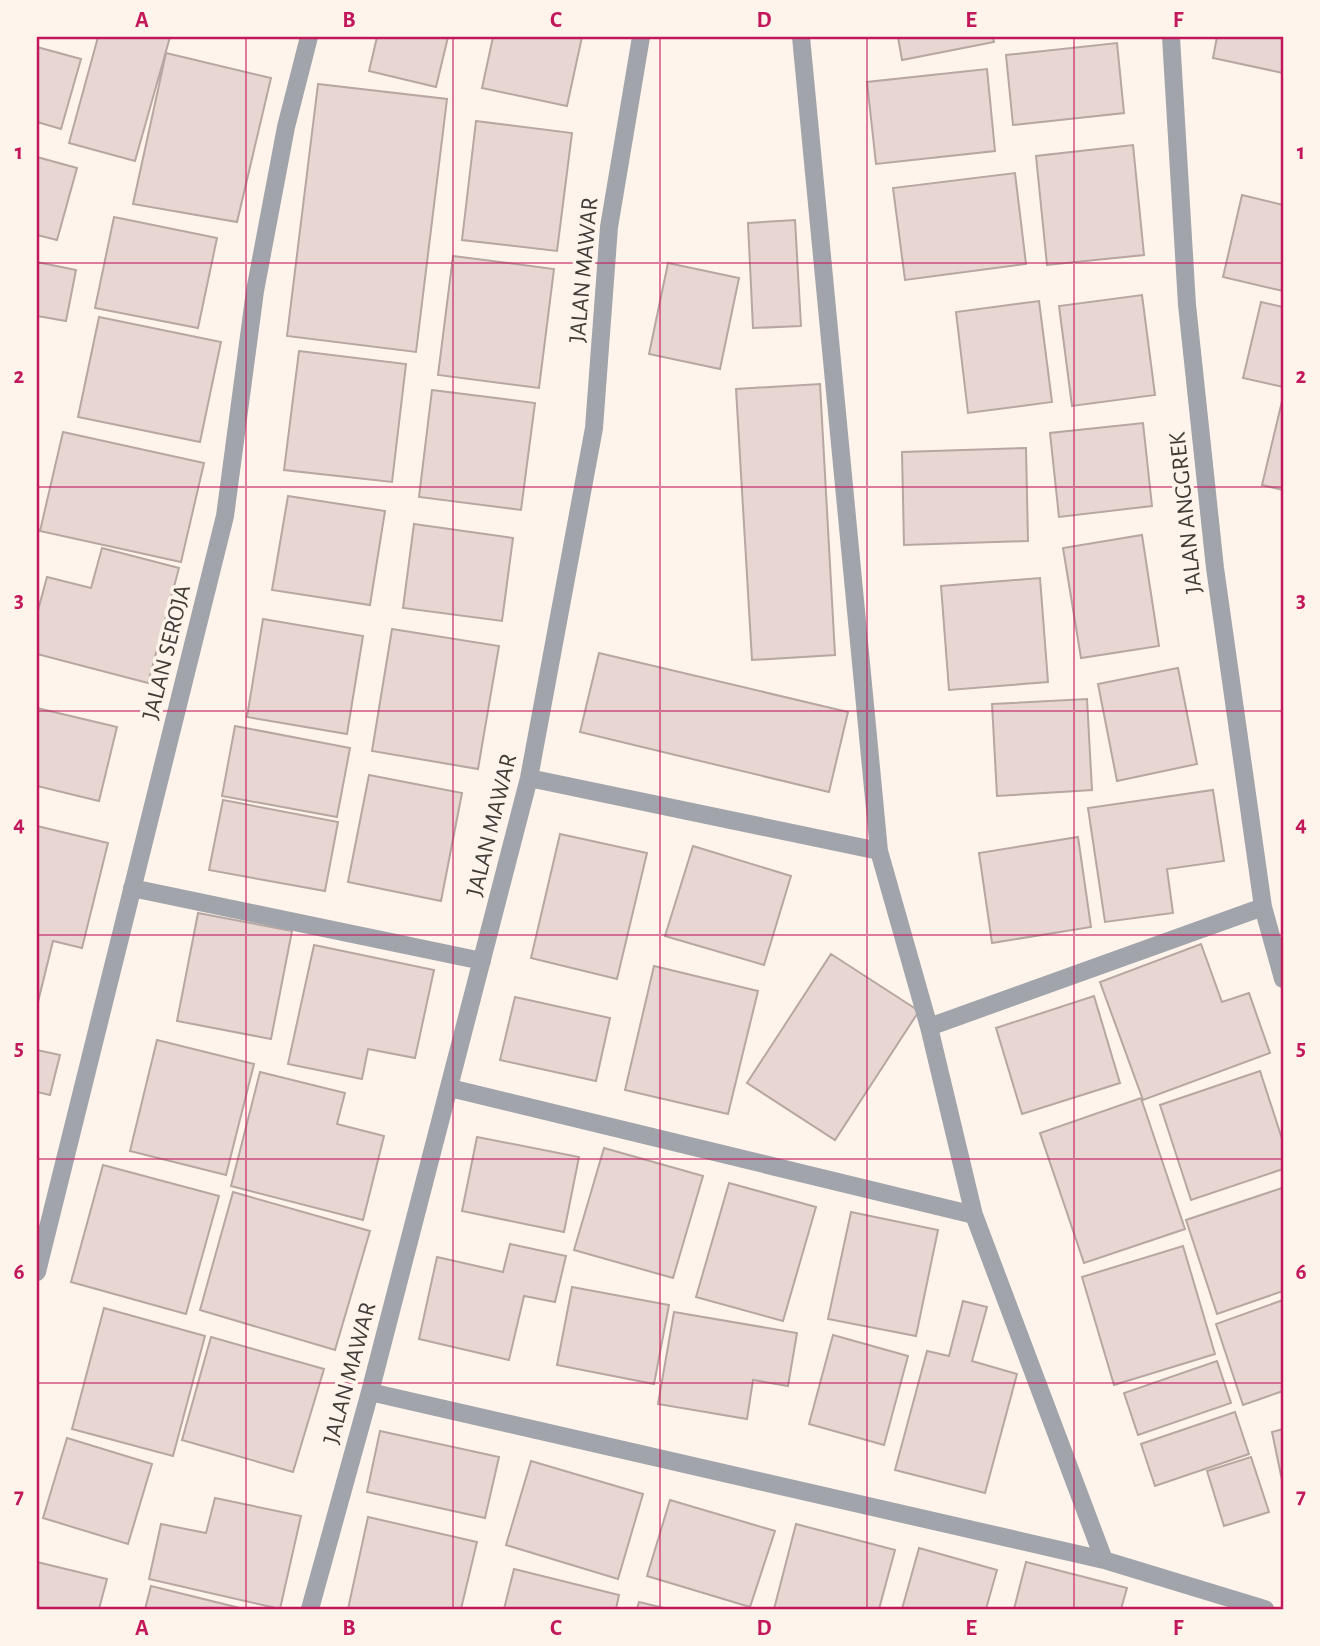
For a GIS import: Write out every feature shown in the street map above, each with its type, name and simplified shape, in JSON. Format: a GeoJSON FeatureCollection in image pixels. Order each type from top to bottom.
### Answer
{"type":"FeatureCollection","features":[{"type":"Feature","properties":{"kind":"street","name":"JALAN SEROJA"},"geometry":{"type":"LineString","coordinates":[[37,1272],[225,516],[255,291],[286,127],[309,37]]}},
{"type":"Feature","properties":{"kind":"street","name":"JALAN MAWAR"},"geometry":{"type":"LineString","coordinates":[[310,1609],[370,1392],[529,778],[594,428],[609,227],[641,37]]}},
{"type":"Feature","properties":{"kind":"street"},"geometry":{"type":"LineString","coordinates":[[801,37],[879,851],[929,1027],[974,1215],[1104,1560]]}},
{"type":"Feature","properties":{"kind":"street","name":"JALAN ANGGREK"},"geometry":{"type":"LineString","coordinates":[[1171,37],[1188,319],[1215,568],[1263,907],[1283,979]]}},
{"type":"Feature","properties":{"kind":"street"},"geometry":{"type":"LineString","coordinates":[[529,778],[879,851]]}},
{"type":"Feature","properties":{"kind":"street"},"geometry":{"type":"LineString","coordinates":[[132,888],[482,961]]}},
{"type":"Feature","properties":{"kind":"street"},"geometry":{"type":"LineString","coordinates":[[929,1027],[1263,907]]}},
{"type":"Feature","properties":{"kind":"street"},"geometry":{"type":"LineString","coordinates":[[450,1088],[974,1215]]}},
{"type":"Feature","properties":{"kind":"street"},"geometry":{"type":"LineString","coordinates":[[370,1392],[1104,1560],[1265,1609]]}},
{"type":"Feature","properties":{"kind":"building"},"geometry":{"type":"Polygon","coordinates":[[[98,37],[170,37],[135,161],[69,143],[98,37]]]}},
{"type":"Feature","properties":{"kind":"building"},"geometry":{"type":"Polygon","coordinates":[[[377,37],[448,37],[436,87],[369,71],[377,37]]]}},
{"type":"Feature","properties":{"kind":"building"},"geometry":{"type":"Polygon","coordinates":[[[493,37],[582,37],[567,106],[482,88],[493,37]]]}},
{"type":"Feature","properties":{"kind":"building"},"geometry":{"type":"Polygon","coordinates":[[[898,37],[993,37],[994,42],[902,60],[898,37]]]}},
{"type":"Feature","properties":{"kind":"building"},"geometry":{"type":"Polygon","coordinates":[[[1217,37],[1283,37],[1283,73],[1213,58],[1217,37]]]}},
{"type":"Feature","properties":{"kind":"building"},"geometry":{"type":"Polygon","coordinates":[[[1117,43],[1124,113],[1013,125],[1006,55],[1117,43]]]}},
{"type":"Feature","properties":{"kind":"building"},"geometry":{"type":"Polygon","coordinates":[[[37,47],[81,59],[61,129],[37,122],[37,47]]]}},
{"type":"Feature","properties":{"kind":"building"},"geometry":{"type":"Polygon","coordinates":[[[166,53],[271,78],[237,222],[133,204],[166,53]]]}},
{"type":"Feature","properties":{"kind":"building"},"geometry":{"type":"Polygon","coordinates":[[[987,69],[995,151],[876,164],[867,82],[987,69]]]}},
{"type":"Feature","properties":{"kind":"building"},"geometry":{"type":"Polygon","coordinates":[[[318,84],[447,99],[416,352],[287,336],[318,84]]]}},
{"type":"Feature","properties":{"kind":"building"},"geometry":{"type":"Polygon","coordinates":[[[476,121],[572,133],[557,251],[462,240],[476,121]]]}},
{"type":"Feature","properties":{"kind":"building"},"geometry":{"type":"Polygon","coordinates":[[[1133,145],[1144,255],[1047,265],[1036,156],[1133,145]]]}},
{"type":"Feature","properties":{"kind":"building"},"geometry":{"type":"Polygon","coordinates":[[[37,157],[77,168],[57,240],[37,235],[37,157]]]}},
{"type":"Feature","properties":{"kind":"building"},"geometry":{"type":"Polygon","coordinates":[[[1015,173],[1026,264],[905,280],[893,188],[1015,173]]]}},
{"type":"Feature","properties":{"kind":"building"},"geometry":{"type":"Polygon","coordinates":[[[1242,195],[1283,205],[1283,291],[1223,277],[1242,195]]]}},
{"type":"Feature","properties":{"kind":"building"},"geometry":{"type":"Polygon","coordinates":[[[114,217],[217,238],[198,328],[95,308],[114,217]]]}},
{"type":"Feature","properties":{"kind":"building"},"geometry":{"type":"Polygon","coordinates":[[[795,220],[801,326],[753,328],[748,223],[795,220]]]}},
{"type":"Feature","properties":{"kind":"building"},"geometry":{"type":"Polygon","coordinates":[[[453,256],[554,269],[539,388],[438,375],[453,256]]]}},
{"type":"Feature","properties":{"kind":"building"},"geometry":{"type":"Polygon","coordinates":[[[37,262],[76,270],[66,321],[37,316],[37,262]]]}},
{"type":"Feature","properties":{"kind":"building"},"geometry":{"type":"Polygon","coordinates":[[[668,263],[739,278],[720,369],[649,354],[668,263]]]}},
{"type":"Feature","properties":{"kind":"building"},"geometry":{"type":"Polygon","coordinates":[[[1142,295],[1155,395],[1072,406],[1059,306],[1142,295]]]}},
{"type":"Feature","properties":{"kind":"building"},"geometry":{"type":"Polygon","coordinates":[[[1039,301],[1052,402],[968,413],[956,312],[1039,301]]]}},
{"type":"Feature","properties":{"kind":"building"},"geometry":{"type":"Polygon","coordinates":[[[1261,302],[1283,307],[1283,387],[1243,378],[1261,302]]]}},
{"type":"Feature","properties":{"kind":"building"},"geometry":{"type":"Polygon","coordinates":[[[99,317],[221,342],[200,442],[78,417],[99,317]]]}},
{"type":"Feature","properties":{"kind":"building"},"geometry":{"type":"Polygon","coordinates":[[[299,351],[406,364],[392,482],[284,470],[299,351]]]}},
{"type":"Feature","properties":{"kind":"building"},"geometry":{"type":"Polygon","coordinates":[[[820,384],[835,655],[752,660],[736,389],[820,384]]]}},
{"type":"Feature","properties":{"kind":"building"},"geometry":{"type":"Polygon","coordinates":[[[432,390],[535,403],[521,510],[419,497],[432,390]]]}},
{"type":"Feature","properties":{"kind":"building"},"geometry":{"type":"Polygon","coordinates":[[[1283,397],[1283,490],[1262,485],[1283,397]]]}},
{"type":"Feature","properties":{"kind":"building"},"geometry":{"type":"Polygon","coordinates":[[[1143,423],[1152,506],[1059,517],[1050,433],[1143,423]]]}},
{"type":"Feature","properties":{"kind":"building"},"geometry":{"type":"Polygon","coordinates":[[[63,432],[204,463],[181,562],[40,531],[63,432]]]}},
{"type":"Feature","properties":{"kind":"building"},"geometry":{"type":"Polygon","coordinates":[[[1026,448],[1028,541],[904,545],[902,452],[1026,448]]]}},
{"type":"Feature","properties":{"kind":"building"},"geometry":{"type":"Polygon","coordinates":[[[288,496],[385,511],[370,605],[272,590],[288,496]]]}},
{"type":"Feature","properties":{"kind":"building"},"geometry":{"type":"Polygon","coordinates":[[[414,524],[513,538],[502,621],[403,608],[414,524]]]}},
{"type":"Feature","properties":{"kind":"building"},"geometry":{"type":"Polygon","coordinates":[[[1142,535],[1159,646],[1081,658],[1063,548],[1142,535]]]}},
{"type":"Feature","properties":{"kind":"building"},"geometry":{"type":"Polygon","coordinates":[[[102,548],[179,568],[148,683],[37,654],[37,614],[47,577],[91,588],[102,548]]]}},
{"type":"Feature","properties":{"kind":"building"},"geometry":{"type":"Polygon","coordinates":[[[1040,578],[1048,682],[949,690],[941,586],[1040,578]]]}},
{"type":"Feature","properties":{"kind":"building"},"geometry":{"type":"Polygon","coordinates":[[[263,619],[363,636],[347,734],[247,717],[263,619]]]}},
{"type":"Feature","properties":{"kind":"building"},"geometry":{"type":"Polygon","coordinates":[[[392,629],[499,646],[478,769],[372,751],[392,629]]]}},
{"type":"Feature","properties":{"kind":"building"},"geometry":{"type":"Polygon","coordinates":[[[599,653],[848,712],[829,792],[580,732],[599,653]]]}},
{"type":"Feature","properties":{"kind":"building"},"geometry":{"type":"Polygon","coordinates":[[[1178,668],[1197,764],[1117,781],[1098,684],[1178,668]]]}},
{"type":"Feature","properties":{"kind":"building"},"geometry":{"type":"Polygon","coordinates":[[[1087,699],[1092,790],[997,796],[992,704],[1087,699]]]}},
{"type":"Feature","properties":{"kind":"building"},"geometry":{"type":"Polygon","coordinates":[[[37,708],[117,727],[99,801],[37,786],[37,708]]]}},
{"type":"Feature","properties":{"kind":"building"},"geometry":{"type":"Polygon","coordinates":[[[235,726],[350,748],[337,817],[222,796],[235,726]]]}},
{"type":"Feature","properties":{"kind":"building"},"geometry":{"type":"Polygon","coordinates":[[[369,775],[462,793],[441,901],[348,882],[369,775]]]}},
{"type":"Feature","properties":{"kind":"building"},"geometry":{"type":"Polygon","coordinates":[[[1213,790],[1224,861],[1167,869],[1173,913],[1105,922],[1088,808],[1213,790]]]}},
{"type":"Feature","properties":{"kind":"building"},"geometry":{"type":"Polygon","coordinates":[[[223,800],[338,822],[325,891],[209,870],[223,800]]]}},
{"type":"Feature","properties":{"kind":"building"},"geometry":{"type":"Polygon","coordinates":[[[37,826],[108,843],[82,948],[53,941],[37,1006],[37,826]]]}},
{"type":"Feature","properties":{"kind":"building"},"geometry":{"type":"Polygon","coordinates":[[[560,834],[647,853],[617,979],[531,958],[560,834]]]}},
{"type":"Feature","properties":{"kind":"building"},"geometry":{"type":"Polygon","coordinates":[[[1078,837],[1091,927],[992,943],[979,853],[1078,837]]]}},
{"type":"Feature","properties":{"kind":"building"},"geometry":{"type":"Polygon","coordinates":[[[693,846],[791,876],[764,965],[665,936],[693,846]]]}},
{"type":"Feature","properties":{"kind":"building"},"geometry":{"type":"Polygon","coordinates":[[[198,913],[292,931],[271,1039],[177,1021],[198,913]]]}},
{"type":"Feature","properties":{"kind":"building"},"geometry":{"type":"Polygon","coordinates":[[[1201,944],[1222,1002],[1249,993],[1270,1053],[1143,1100],[1100,982],[1201,944]]]}},
{"type":"Feature","properties":{"kind":"building"},"geometry":{"type":"Polygon","coordinates":[[[314,945],[434,970],[415,1058],[368,1049],[362,1079],[288,1064],[314,945]]]}},
{"type":"Feature","properties":{"kind":"building"},"geometry":{"type":"Polygon","coordinates":[[[831,954],[919,1011],[835,1140],[747,1083],[831,954]]]}},
{"type":"Feature","properties":{"kind":"building"},"geometry":{"type":"Polygon","coordinates":[[[654,966],[758,991],[728,1114],[625,1090],[654,966]]]}},
{"type":"Feature","properties":{"kind":"building"},"geometry":{"type":"Polygon","coordinates":[[[1094,996],[1120,1083],[1022,1114],[996,1028],[1094,996]]]}},
{"type":"Feature","properties":{"kind":"building"},"geometry":{"type":"Polygon","coordinates":[[[515,997],[610,1018],[596,1081],[500,1060],[515,997]]]}},
{"type":"Feature","properties":{"kind":"building"},"geometry":{"type":"Polygon","coordinates":[[[157,1040],[254,1064],[226,1175],[130,1151],[157,1040]]]}},
{"type":"Feature","properties":{"kind":"building"},"geometry":{"type":"Polygon","coordinates":[[[37,1050],[60,1055],[50,1095],[37,1092],[37,1050]]]}},
{"type":"Feature","properties":{"kind":"building"},"geometry":{"type":"Polygon","coordinates":[[[1260,1071],[1283,1142],[1283,1169],[1191,1200],[1160,1105],[1260,1071]]]}},
{"type":"Feature","properties":{"kind":"building"},"geometry":{"type":"Polygon","coordinates":[[[260,1072],[345,1093],[337,1124],[384,1136],[363,1220],[231,1186],[260,1072]]]}},
{"type":"Feature","properties":{"kind":"building"},"geometry":{"type":"Polygon","coordinates":[[[1141,1098],[1185,1229],[1084,1263],[1040,1133],[1141,1098]]]}},
{"type":"Feature","properties":{"kind":"building"},"geometry":{"type":"Polygon","coordinates":[[[477,1137],[579,1157],[564,1232],[462,1211],[477,1137]]]}},
{"type":"Feature","properties":{"kind":"building"},"geometry":{"type":"Polygon","coordinates":[[[604,1148],[703,1176],[673,1278],[574,1250],[604,1148]]]}},
{"type":"Feature","properties":{"kind":"building"},"geometry":{"type":"Polygon","coordinates":[[[103,1165],[219,1196],[186,1314],[71,1282],[103,1165]]]}},
{"type":"Feature","properties":{"kind":"building"},"geometry":{"type":"Polygon","coordinates":[[[729,1183],[816,1207],[783,1321],[696,1297],[729,1183]]]}},
{"type":"Feature","properties":{"kind":"building"},"geometry":{"type":"Polygon","coordinates":[[[1282,1188],[1283,1291],[1217,1314],[1186,1220],[1282,1188]]]}},
{"type":"Feature","properties":{"kind":"building"},"geometry":{"type":"Polygon","coordinates":[[[233,1192],[370,1231],[335,1350],[200,1310],[233,1192]]]}},
{"type":"Feature","properties":{"kind":"building"},"geometry":{"type":"Polygon","coordinates":[[[851,1212],[938,1230],[916,1336],[828,1319],[851,1212]]]}},
{"type":"Feature","properties":{"kind":"building"},"geometry":{"type":"Polygon","coordinates":[[[510,1244],[566,1256],[555,1302],[524,1296],[509,1360],[419,1339],[437,1257],[503,1272],[510,1244]]]}},
{"type":"Feature","properties":{"kind":"building"},"geometry":{"type":"Polygon","coordinates":[[[1183,1246],[1215,1354],[1114,1385],[1082,1277],[1183,1246]]]}},
{"type":"Feature","properties":{"kind":"building"},"geometry":{"type":"Polygon","coordinates":[[[572,1287],[669,1305],[654,1384],[557,1365],[572,1287]]]}},
{"type":"Feature","properties":{"kind":"building"},"geometry":{"type":"Polygon","coordinates":[[[1283,1300],[1283,1391],[1243,1405],[1216,1324],[1283,1300]]]}},
{"type":"Feature","properties":{"kind":"building"},"geometry":{"type":"Polygon","coordinates":[[[963,1301],[987,1307],[972,1361],[1017,1374],[985,1493],[895,1470],[927,1351],[949,1356],[963,1301]]]}},
{"type":"Feature","properties":{"kind":"building"},"geometry":{"type":"Polygon","coordinates":[[[104,1308],[205,1336],[173,1456],[72,1429],[104,1308]]]}},
{"type":"Feature","properties":{"kind":"building"},"geometry":{"type":"Polygon","coordinates":[[[674,1312],[797,1333],[788,1386],[753,1380],[747,1419],[658,1404],[674,1312]]]}},
{"type":"Feature","properties":{"kind":"building"},"geometry":{"type":"Polygon","coordinates":[[[833,1335],[908,1356],[884,1445],[809,1424],[833,1335]]]}},
{"type":"Feature","properties":{"kind":"building"},"geometry":{"type":"Polygon","coordinates":[[[211,1337],[324,1369],[293,1472],[182,1440],[211,1337]]]}},
{"type":"Feature","properties":{"kind":"building"},"geometry":{"type":"Polygon","coordinates":[[[1217,1361],[1231,1403],[1138,1435],[1124,1393],[1217,1361]]]}},
{"type":"Feature","properties":{"kind":"building"},"geometry":{"type":"Polygon","coordinates":[[[1235,1412],[1249,1454],[1155,1486],[1141,1444],[1235,1412]]]}},
{"type":"Feature","properties":{"kind":"building"},"geometry":{"type":"Polygon","coordinates":[[[1283,1429],[1283,1485],[1272,1432],[1283,1429]]]}},
{"type":"Feature","properties":{"kind":"building"},"geometry":{"type":"Polygon","coordinates":[[[380,1431],[499,1457],[485,1518],[367,1492],[380,1431]]]}},
{"type":"Feature","properties":{"kind":"building"},"geometry":{"type":"Polygon","coordinates":[[[67,1438],[152,1464],[128,1544],[43,1518],[67,1438]]]}},
{"type":"Feature","properties":{"kind":"building"},"geometry":{"type":"Polygon","coordinates":[[[1251,1457],[1269,1512],[1224,1526],[1207,1471],[1251,1457]]]}},
{"type":"Feature","properties":{"kind":"building"},"geometry":{"type":"Polygon","coordinates":[[[531,1461],[643,1494],[618,1579],[506,1545],[531,1461]]]}},
{"type":"Feature","properties":{"kind":"building"},"geometry":{"type":"Polygon","coordinates":[[[215,1498],[301,1516],[280,1609],[149,1579],[161,1524],[206,1533],[215,1498]]]}},
{"type":"Feature","properties":{"kind":"building"},"geometry":{"type":"Polygon","coordinates":[[[670,1500],[775,1531],[750,1607],[647,1576],[670,1500]]]}},
{"type":"Feature","properties":{"kind":"building"},"geometry":{"type":"Polygon","coordinates":[[[368,1517],[477,1542],[461,1609],[348,1609],[368,1517]]]}},
{"type":"Feature","properties":{"kind":"building"},"geometry":{"type":"Polygon","coordinates":[[[796,1524],[895,1550],[879,1609],[774,1609],[796,1524]]]}},
{"type":"Feature","properties":{"kind":"building"},"geometry":{"type":"Polygon","coordinates":[[[919,1548],[997,1570],[986,1609],[902,1609],[919,1548]]]}},
{"type":"Feature","properties":{"kind":"building"},"geometry":{"type":"Polygon","coordinates":[[[37,1562],[107,1579],[99,1609],[37,1609],[37,1562]]]}},
{"type":"Feature","properties":{"kind":"building"},"geometry":{"type":"Polygon","coordinates":[[[1026,1562],[1127,1588],[1121,1609],[1014,1609],[1026,1562]]]}},
{"type":"Feature","properties":{"kind":"building"},"geometry":{"type":"Polygon","coordinates":[[[514,1569],[619,1595],[616,1609],[504,1609],[514,1569]]]}},
{"type":"Feature","properties":{"kind":"building"},"geometry":{"type":"Polygon","coordinates":[[[151,1586],[244,1609],[145,1609],[151,1586]]]}},
{"type":"Feature","properties":{"kind":"building"},"geometry":{"type":"Polygon","coordinates":[[[639,1602],[668,1609],[637,1609],[639,1602]]]}}]}
